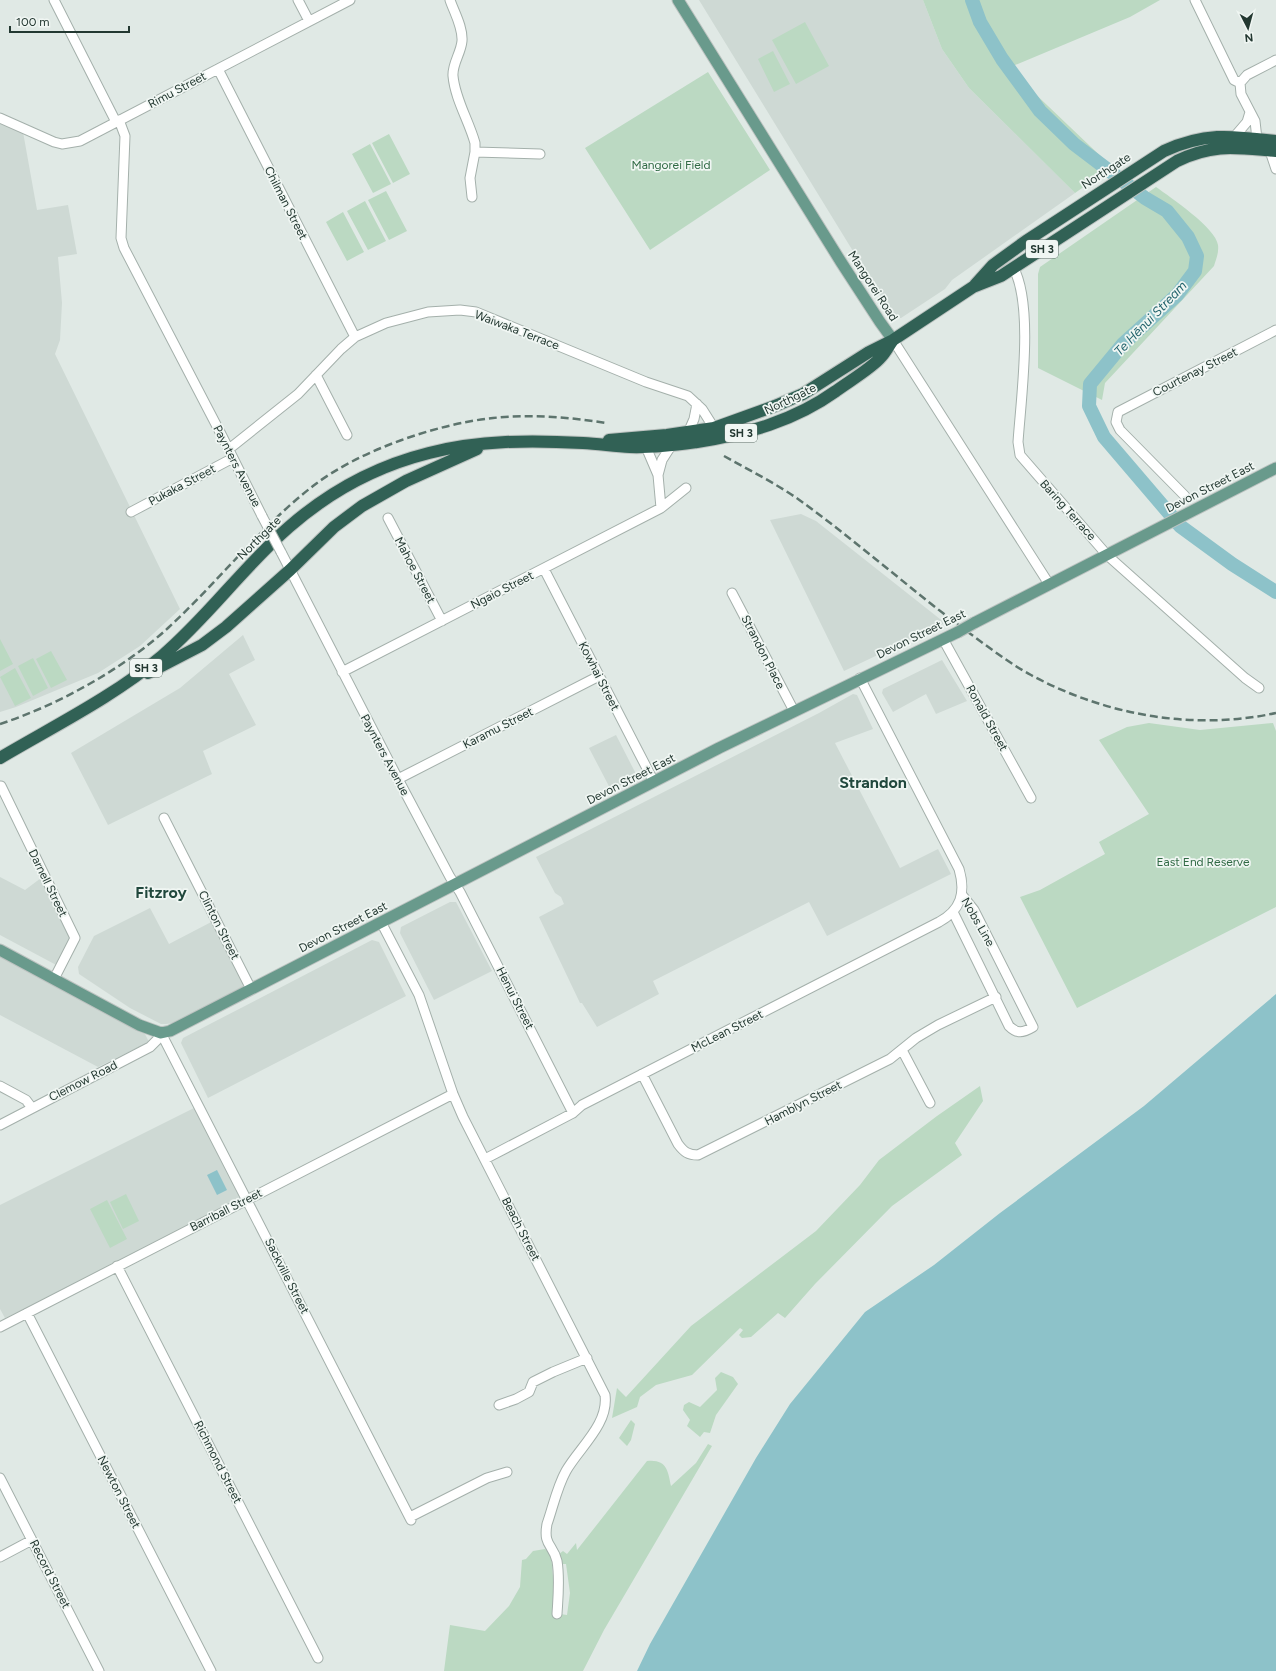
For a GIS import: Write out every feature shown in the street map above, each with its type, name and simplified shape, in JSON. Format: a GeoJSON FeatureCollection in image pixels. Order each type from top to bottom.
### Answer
{"type":"FeatureCollection","features":[{"type":"Feature","properties":{"kind":"highway","name":"Northgate"},"geometry":{"type":"LineString","coordinates":[[584,443],[714,428],[760,413],[803,394],[870,352],[893,340],[973,287],[999,261],[1155,156],[1195,139],[1219,136],[1235,136],[1257,139],[1274,147]]}},
{"type":"Feature","properties":{"kind":"highway","name":"Northgate"},"geometry":{"type":"LineString","coordinates":[[973,287],[1001,276],[1177,161],[1206,150],[1232,147],[1274,147]]}},
{"type":"Feature","properties":{"kind":"highway","name":"Northgate"},"geometry":{"type":"LineString","coordinates":[[0,758],[145,670],[181,639],[287,528],[330,496],[364,477],[407,459],[454,447],[503,442],[584,443],[630,447],[671,446],[736,435],[765,427],[794,416],[822,400],[880,359],[893,340]]}},
{"type":"Feature","properties":{"kind":"highway"},"geometry":{"type":"LineString","coordinates":[[125,683],[179,658],[214,636],[236,619],[290,570],[334,527],[357,509],[406,481],[474,450],[503,442]]}},
{"type":"Feature","properties":{"kind":"main road","name":"Mangorei Road"},"geometry":{"type":"LineString","coordinates":[[678,0],[811,211],[841,262],[893,340]]}},
{"type":"Feature","properties":{"kind":"main road","name":"Devon Street East"},"geometry":{"type":"LineString","coordinates":[[161,1033],[174,1030],[654,782],[860,678],[958,632],[1276,468]]}},
{"type":"Feature","properties":{"kind":"main road"},"geometry":{"type":"LineString","coordinates":[[0,950],[139,1025],[161,1033]]}},
{"type":"Feature","properties":{"kind":"street","name":"Paynters Avenue"},"geometry":{"type":"LineString","coordinates":[[54,0],[125,136],[121,238],[124,248],[229,449],[398,780],[455,884]]}},
{"type":"Feature","properties":{"kind":"street"},"geometry":{"type":"LineString","coordinates":[[298,0],[309,21]]}},
{"type":"Feature","properties":{"kind":"street","name":"Rimu Street"},"geometry":{"type":"LineString","coordinates":[[0,118],[62,144],[80,141],[350,0]]}},
{"type":"Feature","properties":{"kind":"street"},"geometry":{"type":"LineString","coordinates":[[450,0],[461,31],[462,41],[452,75],[455,88],[472,134],[475,152],[470,178],[472,198]]}},
{"type":"Feature","properties":{"kind":"street"},"geometry":{"type":"LineString","coordinates":[[1195,0],[1234,80],[1240,83]]}},
{"type":"Feature","properties":{"kind":"street"},"geometry":{"type":"LineString","coordinates":[[1257,139],[1256,122],[1240,94],[1240,83],[1247,75],[1276,60]]}},
{"type":"Feature","properties":{"kind":"street","name":"Chilman Street"},"geometry":{"type":"LineString","coordinates":[[218,69],[355,337]]}},
{"type":"Feature","properties":{"kind":"street"},"geometry":{"type":"LineString","coordinates":[[1235,136],[1247,122],[1250,112]]}},
{"type":"Feature","properties":{"kind":"street"},"geometry":{"type":"LineString","coordinates":[[1274,147],[1276,169]]}},
{"type":"Feature","properties":{"kind":"street"},"geometry":{"type":"LineString","coordinates":[[475,152],[540,154]]}},
{"type":"Feature","properties":{"kind":"street","name":"Baring Terrace"},"geometry":{"type":"LineString","coordinates":[[1013,268],[1020,282],[1025,344],[1018,442],[1020,455],[1107,555],[1245,678],[1259,688]]}},
{"type":"Feature","properties":{"kind":"street","name":"Waiwaka Terrace"},"geometry":{"type":"LineString","coordinates":[[229,449],[298,394],[341,349],[355,337],[386,323],[428,312],[460,310],[476,312],[646,382],[688,396],[702,409],[714,428]]}},
{"type":"Feature","properties":{"kind":"street","name":"Courtenay Street"},"geometry":{"type":"LineString","coordinates":[[1186,496],[1120,430],[1116,422],[1116,416],[1122,409],[1276,330]]}},
{"type":"Feature","properties":{"kind":"street","name":"Mangorei Road"},"geometry":{"type":"LineString","coordinates":[[893,340],[1049,584]]}},
{"type":"Feature","properties":{"kind":"street"},"geometry":{"type":"LineString","coordinates":[[316,375],[347,435]]}},
{"type":"Feature","properties":{"kind":"street"},"geometry":{"type":"LineString","coordinates":[[688,432],[694,419],[697,404]]}},
{"type":"Feature","properties":{"kind":"street"},"geometry":{"type":"LineString","coordinates":[[658,475],[662,460],[671,446]]}},
{"type":"Feature","properties":{"kind":"street"},"geometry":{"type":"LineString","coordinates":[[646,447],[658,475],[661,508]]}},
{"type":"Feature","properties":{"kind":"street","name":"Pukaka Street"},"geometry":{"type":"LineString","coordinates":[[131,512],[233,458]]}},
{"type":"Feature","properties":{"kind":"street","name":"Ngaio Street"},"geometry":{"type":"LineString","coordinates":[[342,672],[661,508],[686,488]]}},
{"type":"Feature","properties":{"kind":"street","name":"Mahoe Street"},"geometry":{"type":"LineString","coordinates":[[388,518],[442,621]]}},
{"type":"Feature","properties":{"kind":"street","name":"Kowhai Street"},"geometry":{"type":"LineString","coordinates":[[544,569],[654,782]]}},
{"type":"Feature","properties":{"kind":"street","name":"Strandon Place"},"geometry":{"type":"LineString","coordinates":[[732,593],[794,711]]}},
{"type":"Feature","properties":{"kind":"street","name":"Ronald Street"},"geometry":{"type":"LineString","coordinates":[[943,639],[1031,798]]}},
{"type":"Feature","properties":{"kind":"street","name":"Karamu Street"},"geometry":{"type":"LineString","coordinates":[[398,780],[599,676]]}},
{"type":"Feature","properties":{"kind":"street","name":"Nobs Line"},"geometry":{"type":"LineString","coordinates":[[860,678],[956,863],[961,878],[962,895],[974,910],[1032,1027],[1023,1032],[1013,1030],[1009,1026],[953,912]]}},
{"type":"Feature","properties":{"kind":"street","name":"Darnell Street"},"geometry":{"type":"LineString","coordinates":[[1,786],[75,938],[54,979]]}},
{"type":"Feature","properties":{"kind":"street","name":"Clinton Street"},"geometry":{"type":"LineString","coordinates":[[164,818],[251,989]]}},
{"type":"Feature","properties":{"kind":"street","name":"Henui Street"},"geometry":{"type":"LineString","coordinates":[[455,884],[573,1113]]}},
{"type":"Feature","properties":{"kind":"street","name":"McLean Street"},"geometry":{"type":"LineString","coordinates":[[485,1159],[573,1113],[582,1105],[938,922],[953,912],[959,904],[962,895]]}},
{"type":"Feature","properties":{"kind":"street","name":"Beach Street"},"geometry":{"type":"LineString","coordinates":[[382,922],[419,995],[453,1094],[605,1395],[605,1410],[596,1427],[566,1472],[546,1532],[547,1543],[555,1553],[557,1562],[559,1589],[557,1614]]}},
{"type":"Feature","properties":{"kind":"street","name":"Hamblyn Street"},"geometry":{"type":"LineString","coordinates":[[642,1074],[678,1144],[684,1152],[690,1155],[698,1155],[890,1059],[916,1038],[938,1025],[996,997]]}},
{"type":"Feature","properties":{"kind":"street","name":"Clemow Road"},"geometry":{"type":"LineString","coordinates":[[0,1125],[150,1047],[161,1033]]}},
{"type":"Feature","properties":{"kind":"street","name":"Sackville Street"},"geometry":{"type":"LineString","coordinates":[[161,1033],[410,1519],[487,1478],[507,1472]]}},
{"type":"Feature","properties":{"kind":"street"},"geometry":{"type":"LineString","coordinates":[[902,1050],[930,1103]]}},
{"type":"Feature","properties":{"kind":"street"},"geometry":{"type":"LineString","coordinates":[[0,1086],[26,1100],[32,1108]]}},
{"type":"Feature","properties":{"kind":"street","name":"Barriball Street"},"geometry":{"type":"LineString","coordinates":[[0,1327],[453,1094]]}},
{"type":"Feature","properties":{"kind":"street","name":"Richmond Street"},"geometry":{"type":"LineString","coordinates":[[117,1266],[318,1658]]}},
{"type":"Feature","properties":{"kind":"street","name":"Newton Street"},"geometry":{"type":"LineString","coordinates":[[27,1313],[211,1671]]}},
{"type":"Feature","properties":{"kind":"street"},"geometry":{"type":"LineString","coordinates":[[499,1405],[516,1399],[529,1392],[533,1382],[587,1358]]}},
{"type":"Feature","properties":{"kind":"street","name":"Record Street"},"geometry":{"type":"LineString","coordinates":[[0,1478],[100,1671]]}},
{"type":"Feature","properties":{"kind":"street"},"geometry":{"type":"LineString","coordinates":[[0,1557],[32,1540]]}},
{"type":"Feature","properties":{"kind":"shaded area"},"geometry":{"type":"Polygon","coordinates":[[[699,0],[923,0],[942,49],[969,88],[1075,193],[952,280],[945,289],[901,318],[894,318],[699,0]]]}},
{"type":"Feature","properties":{"kind":"shaded area"},"geometry":{"type":"Polygon","coordinates":[[[0,120],[23,132],[37,210],[68,205],[77,254],[58,257],[62,303],[60,340],[55,354],[180,609],[140,646],[98,673],[16,707],[0,712],[0,120]]]}},
{"type":"Feature","properties":{"kind":"shaded area"},"geometry":{"type":"Polygon","coordinates":[[[801,514],[816,521],[945,623],[844,671],[770,520],[801,514]]]}},
{"type":"Feature","properties":{"kind":"shaded area"},"geometry":{"type":"Polygon","coordinates":[[[243,635],[255,660],[229,674],[256,725],[203,751],[212,774],[108,825],[71,753],[180,688],[243,635]]]}},
{"type":"Feature","properties":{"kind":"shaded area"},"geometry":{"type":"Polygon","coordinates":[[[942,660],[967,701],[936,714],[926,694],[893,712],[882,693],[883,689],[942,660]]]}},
{"type":"Feature","properties":{"kind":"shaded area"},"geometry":{"type":"Polygon","coordinates":[[[853,694],[857,695],[873,729],[835,743],[900,868],[938,849],[951,874],[827,936],[809,902],[653,981],[659,994],[597,1027],[582,1003],[580,1003],[539,917],[564,904],[561,897],[555,893],[536,857],[819,713],[853,694]]]}},
{"type":"Feature","properties":{"kind":"shaded area"},"geometry":{"type":"Polygon","coordinates":[[[616,735],[635,772],[634,779],[611,790],[589,748],[616,735]]]}},
{"type":"Feature","properties":{"kind":"shaded area"},"geometry":{"type":"Polygon","coordinates":[[[0,877],[25,890],[41,878],[74,940],[60,967],[0,935],[0,877]]]}},
{"type":"Feature","properties":{"kind":"shaded area"},"geometry":{"type":"Polygon","coordinates":[[[450,902],[456,902],[492,971],[434,1000],[400,933],[401,927],[450,902]]]}},
{"type":"Feature","properties":{"kind":"shaded area"},"geometry":{"type":"Polygon","coordinates":[[[150,908],[169,944],[217,919],[251,982],[174,1023],[161,1024],[130,1008],[79,974],[78,967],[94,936],[150,908]]]}},
{"type":"Feature","properties":{"kind":"shaded area"},"geometry":{"type":"Polygon","coordinates":[[[372,940],[379,942],[406,996],[208,1098],[181,1043],[183,1038],[372,940]]]}},
{"type":"Feature","properties":{"kind":"shaded area"},"geometry":{"type":"Polygon","coordinates":[[[0,954],[145,1034],[149,1042],[98,1067],[0,1015],[0,954]]]}},
{"type":"Feature","properties":{"kind":"shaded area"},"geometry":{"type":"Polygon","coordinates":[[[198,1106],[245,1200],[5,1318],[0,1309],[0,1205],[198,1106]]]}},
{"type":"Feature","properties":{"kind":"green space"},"geometry":{"type":"Polygon","coordinates":[[[923,0],[1160,0],[1130,17],[1008,68],[1112,167],[1075,193],[969,88],[942,49],[923,0]]]}},
{"type":"Feature","properties":{"kind":"green space"},"geometry":{"type":"Polygon","coordinates":[[[805,22],[829,66],[796,84],[772,40],[805,22]]]}},
{"type":"Feature","properties":{"kind":"green space"},"geometry":{"type":"Polygon","coordinates":[[[773,51],[790,84],[774,92],[758,59],[773,51]]]}},
{"type":"Feature","properties":{"kind":"green space","name":"Mangorei Field"},"geometry":{"type":"Polygon","coordinates":[[[708,72],[770,170],[650,250],[585,148],[708,72]]]}},
{"type":"Feature","properties":{"kind":"green space"},"geometry":{"type":"Polygon","coordinates":[[[389,134],[410,174],[393,183],[372,143],[389,134]]]}},
{"type":"Feature","properties":{"kind":"green space"},"geometry":{"type":"Polygon","coordinates":[[[370,144],[391,184],[373,193],[352,154],[370,144]]]}},
{"type":"Feature","properties":{"kind":"green space"},"geometry":{"type":"Polygon","coordinates":[[[1156,187],[1192,213],[1209,230],[1218,245],[1217,256],[1214,266],[1105,383],[1102,400],[1038,368],[1038,274],[1040,267],[1156,187]]]}},
{"type":"Feature","properties":{"kind":"green space"},"geometry":{"type":"Polygon","coordinates":[[[386,191],[407,231],[389,240],[368,200],[386,191]]]}},
{"type":"Feature","properties":{"kind":"green space"},"geometry":{"type":"Polygon","coordinates":[[[365,201],[386,241],[368,250],[347,211],[365,201]]]}},
{"type":"Feature","properties":{"kind":"green space"},"geometry":{"type":"Polygon","coordinates":[[[343,212],[364,252],[347,261],[326,222],[343,212]]]}},
{"type":"Feature","properties":{"kind":"green space"},"geometry":{"type":"Polygon","coordinates":[[[0,639],[13,664],[0,671],[0,639]]]}},
{"type":"Feature","properties":{"kind":"green space"},"geometry":{"type":"Polygon","coordinates":[[[51,651],[67,680],[51,688],[36,659],[51,651]]]}},
{"type":"Feature","properties":{"kind":"green space"},"geometry":{"type":"Polygon","coordinates":[[[33,658],[48,688],[33,696],[18,666],[33,658]]]}},
{"type":"Feature","properties":{"kind":"green space"},"geometry":{"type":"Polygon","coordinates":[[[15,668],[31,698],[15,706],[0,677],[15,668]]]}},
{"type":"Feature","properties":{"kind":"green space","name":"East End Reserve"},"geometry":{"type":"Polygon","coordinates":[[[1149,723],[1200,730],[1273,723],[1276,731],[1276,907],[1077,1008],[1020,897],[1040,890],[1105,854],[1099,842],[1149,814],[1099,740],[1127,727],[1149,723]]]}},
{"type":"Feature","properties":{"kind":"green space"},"geometry":{"type":"Polygon","coordinates":[[[980,1086],[983,1101],[955,1143],[962,1155],[892,1206],[815,1284],[785,1318],[778,1313],[751,1337],[742,1338],[739,1335],[743,1330],[740,1328],[692,1375],[656,1385],[640,1397],[637,1407],[612,1418],[617,1388],[626,1397],[691,1326],[816,1231],[860,1185],[879,1160],[937,1116],[980,1086]]]}},
{"type":"Feature","properties":{"kind":"green space"},"geometry":{"type":"Polygon","coordinates":[[[126,1194],[139,1221],[123,1229],[110,1202],[126,1194]]]}},
{"type":"Feature","properties":{"kind":"green space"},"geometry":{"type":"Polygon","coordinates":[[[107,1200],[127,1239],[110,1248],[90,1209],[107,1200]]]}},
{"type":"Feature","properties":{"kind":"green space"},"geometry":{"type":"Polygon","coordinates":[[[721,1372],[733,1377],[738,1384],[716,1415],[710,1433],[704,1432],[700,1437],[687,1426],[690,1420],[683,1410],[684,1405],[689,1402],[700,1407],[717,1390],[715,1378],[721,1372]]]}},
{"type":"Feature","properties":{"kind":"green space"},"geometry":{"type":"Polygon","coordinates":[[[631,1420],[635,1424],[631,1440],[627,1446],[619,1438],[631,1420]]]}},
{"type":"Feature","properties":{"kind":"green space"},"geometry":{"type":"Polygon","coordinates":[[[708,1444],[712,1446],[604,1630],[583,1671],[444,1671],[450,1625],[485,1631],[509,1606],[520,1587],[522,1560],[526,1559],[533,1551],[545,1549],[551,1554],[554,1589],[553,1613],[567,1615],[570,1593],[566,1564],[560,1564],[559,1554],[563,1551],[567,1554],[576,1543],[577,1550],[647,1461],[654,1461],[663,1464],[669,1475],[671,1486],[696,1463],[708,1444]]]}},
{"type":"Feature","properties":{"kind":"water"},"geometry":{"type":"Polygon","coordinates":[[[1276,994],[1276,1671],[637,1671],[650,1644],[756,1458],[790,1404],[865,1312],[934,1265],[1000,1213],[1144,1106],[1276,994]]]}},
{"type":"Feature","properties":{"kind":"water"},"geometry":{"type":"Polygon","coordinates":[[[217,1170],[227,1190],[217,1195],[207,1175],[217,1170]]]}},
{"type":"Feature","properties":{"kind":"waterway","name":"Te Hēnui Stream"},"geometry":{"type":"LineString","coordinates":[[972,0],[980,22],[1002,59],[1040,111],[1074,144],[1145,198],[1167,211],[1188,237],[1197,256],[1195,271],[1177,295],[1123,344],[1090,384],[1089,406],[1104,437],[1180,526],[1232,564],[1276,592]]}},
{"type":"Feature","properties":{"kind":"railway"},"geometry":{"type":"LineString","coordinates":[[0,724],[44,707],[67,696],[131,658],[168,628],[293,502],[331,473],[352,461],[398,441],[447,426],[471,421],[493,418],[536,416],[606,423]]}},
{"type":"Feature","properties":{"kind":"railway"},"geometry":{"type":"LineString","coordinates":[[724,456],[798,499],[944,614],[1005,659],[1022,670],[1059,689],[1119,709],[1150,716],[1213,720],[1245,718],[1276,713]]}},
{"type":"Feature","properties":{"kind":"district","name":"Strandon"},"geometry":{"type":"Point","coordinates":[873,782]}},
{"type":"Feature","properties":{"kind":"district","name":"Fitzroy"},"geometry":{"type":"Point","coordinates":[161,892]}}]}
